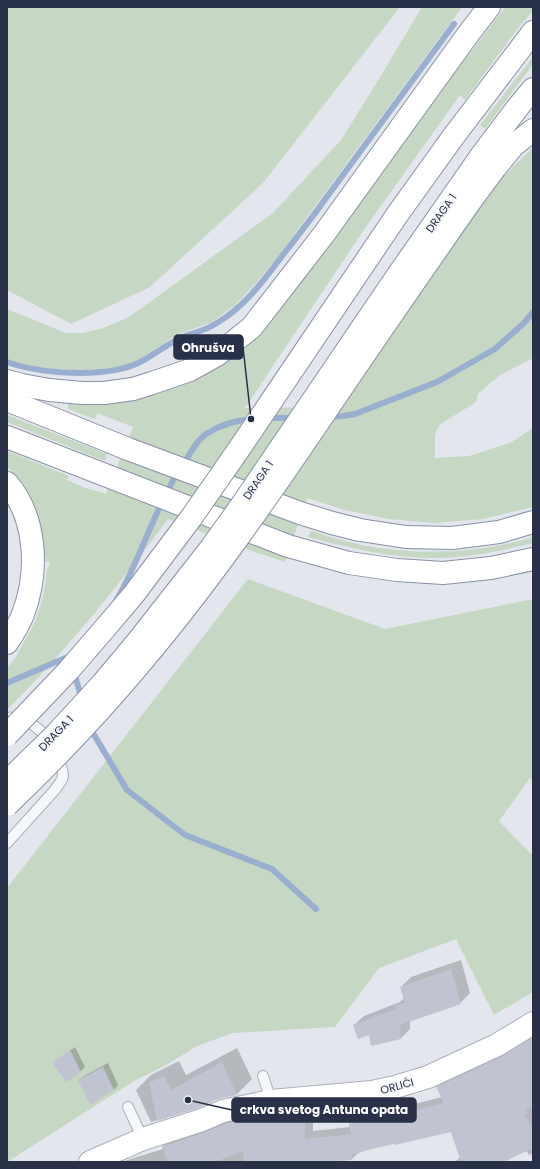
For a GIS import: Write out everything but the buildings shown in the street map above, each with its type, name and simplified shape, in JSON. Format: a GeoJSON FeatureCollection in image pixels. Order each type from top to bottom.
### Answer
{"type":"FeatureCollection","features":[{"type":"Feature","properties":{"kind":"main road"},"geometry":{"type":"LineString","coordinates":[[7,381],[49,390],[82,393],[104,393],[133,389],[190,370],[217,354],[252,327],[324,234],[464,39],[489,7]]}},
{"type":"Feature","properties":{"kind":"main road"},"geometry":{"type":"LineString","coordinates":[[7,734],[68,671],[106,627],[134,594],[191,518],[397,216],[453,137],[533,32]]}},
{"type":"Feature","properties":{"kind":"main road"},"geometry":{"type":"LineString","coordinates":[[7,805],[66,747],[139,666],[232,547],[472,198],[488,162],[518,107],[533,89]]}},
{"type":"Feature","properties":{"kind":"main road"},"geometry":{"type":"LineString","coordinates":[[488,162],[513,146],[533,130]]}},
{"type":"Feature","properties":{"kind":"main road","name":"DRAGA 1"},"geometry":{"type":"LineString","coordinates":[[7,782],[56,734],[102,684],[211,548],[398,275],[488,162]]}},
{"type":"Feature","properties":{"kind":"main road"},"geometry":{"type":"LineString","coordinates":[[7,400],[128,449],[332,524],[406,537],[452,538],[499,532],[533,522]]}},
{"type":"Feature","properties":{"kind":"main road"},"geometry":{"type":"LineString","coordinates":[[7,437],[288,546],[349,563],[397,570],[443,573],[491,568],[533,559]]}},
{"type":"Feature","properties":{"kind":"main road"},"geometry":{"type":"LineString","coordinates":[[7,483],[13,490],[22,506],[33,545],[30,593],[16,630],[7,643]]}},
{"type":"Feature","properties":{"kind":"main road","name":"ORLIĆI"},"geometry":{"type":"LineString","coordinates":[[90,1162],[143,1139],[223,1112],[271,1101],[372,1092],[428,1078],[497,1045],[533,1023]]}},
{"type":"Feature","properties":{"kind":"lane"},"geometry":{"type":"LineString","coordinates":[[7,718],[11,717],[28,722],[42,732],[54,749],[63,774],[60,784],[7,843]]}},
{"type":"Feature","properties":{"kind":"lane"},"geometry":{"type":"LineString","coordinates":[[263,1076],[271,1101]]}},
{"type":"Feature","properties":{"kind":"lane"},"geometry":{"type":"LineString","coordinates":[[128,1107],[143,1139]]}},
{"type":"Feature","properties":{"kind":"green space"},"geometry":{"type":"Polygon","coordinates":[[[7,7],[400,7],[263,183],[150,287],[71,324],[7,290],[7,7]]]}},
{"type":"Feature","properties":{"kind":"green space"},"geometry":{"type":"Polygon","coordinates":[[[422,7],[462,7],[285,247],[258,281],[235,305],[212,322],[176,335],[139,360],[121,366],[80,370],[54,369],[7,360],[7,309],[66,333],[82,333],[101,329],[129,317],[273,213],[341,140],[422,7]]]}},
{"type":"Feature","properties":{"kind":"green space"},"geometry":{"type":"Polygon","coordinates":[[[505,7],[533,7],[533,11],[518,28],[465,100],[460,95],[365,228],[245,408],[343,407],[468,223],[507,173],[533,147],[533,358],[500,375],[478,394],[476,402],[439,425],[435,435],[435,458],[469,456],[510,443],[533,428],[533,507],[483,519],[434,523],[389,519],[345,510],[307,498],[285,562],[168,519],[91,618],[29,688],[7,710],[7,668],[16,657],[35,622],[43,597],[47,570],[50,563],[45,561],[46,557],[44,555],[43,542],[29,496],[7,466],[7,451],[69,476],[67,480],[83,487],[106,494],[133,427],[97,413],[95,419],[68,409],[68,404],[70,402],[119,400],[281,306],[362,200],[431,104],[505,7]]]}},
{"type":"Feature","properties":{"kind":"green space"},"geometry":{"type":"Polygon","coordinates":[[[533,57],[533,64],[485,129],[480,125],[533,57]]]}},
{"type":"Feature","properties":{"kind":"green space"},"geometry":{"type":"Polygon","coordinates":[[[7,415],[107,454],[105,461],[7,422],[7,415]]]}},
{"type":"Feature","properties":{"kind":"green space"},"geometry":{"type":"Polygon","coordinates":[[[311,531],[361,545],[404,551],[447,552],[469,550],[512,543],[533,537],[533,543],[473,555],[421,558],[388,555],[308,537],[311,531]]]}},
{"type":"Feature","properties":{"kind":"green space"},"geometry":{"type":"Polygon","coordinates":[[[248,579],[385,629],[533,599],[533,780],[530,778],[499,821],[533,856],[533,992],[494,1015],[456,939],[379,968],[335,1027],[233,1033],[197,1046],[166,1065],[134,1081],[7,1162],[7,888],[248,579]]]}},
{"type":"Feature","properties":{"kind":"waterway"},"geometry":{"type":"LineString","coordinates":[[7,362],[36,369],[72,373],[89,373],[122,368],[141,362],[181,338],[209,327],[230,314],[260,285],[299,235],[454,24]]}},
{"type":"Feature","properties":{"kind":"waterway"},"geometry":{"type":"LineString","coordinates":[[328,417],[355,414],[437,382],[495,349],[524,323],[533,312]]}},
{"type":"Feature","properties":{"kind":"waterway"},"geometry":{"type":"LineString","coordinates":[[266,418],[295,418]]}},
{"type":"Feature","properties":{"kind":"waterway"},"geometry":{"type":"LineString","coordinates":[[183,465],[196,444],[206,434],[217,428],[241,420],[253,419]]}},
{"type":"Feature","properties":{"kind":"waterway"},"geometry":{"type":"LineString","coordinates":[[116,601],[125,585],[161,504],[178,472]]}},
{"type":"Feature","properties":{"kind":"waterway"},"geometry":{"type":"LineString","coordinates":[[7,683],[72,654]]}},
{"type":"Feature","properties":{"kind":"waterway"},"geometry":{"type":"LineString","coordinates":[[74,672],[82,700]]}},
{"type":"Feature","properties":{"kind":"waterway"},"geometry":{"type":"LineString","coordinates":[[90,728],[127,790],[185,835],[272,869],[316,909]]}},
{"type":"Feature","properties":{"kind":"place","name":"Ohrušva"},"geometry":{"type":"Point","coordinates":[251,419]}},
{"type":"Feature","properties":{"kind":"place","name":"crkva svetog Antuna opata"},"geometry":{"type":"Point","coordinates":[188,1100]}}]}
